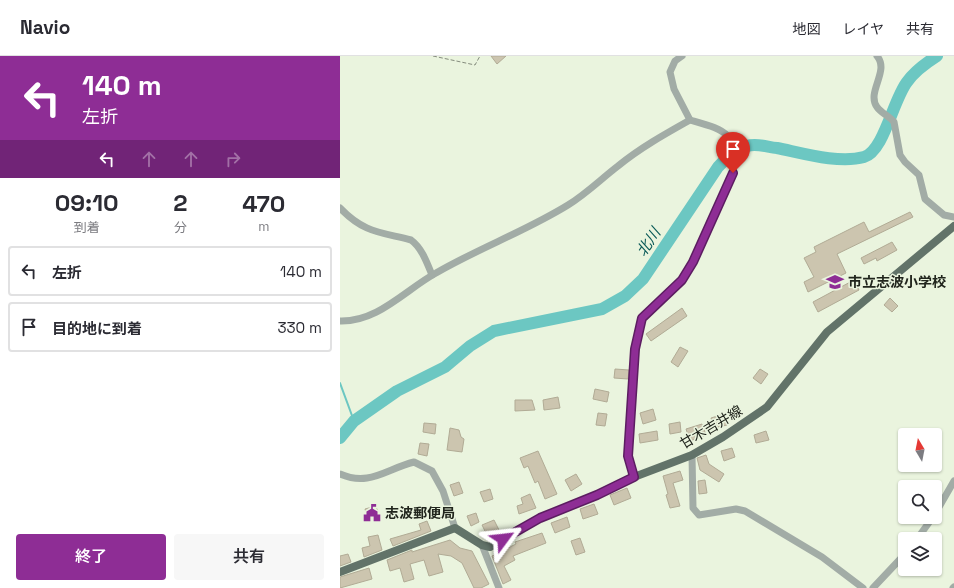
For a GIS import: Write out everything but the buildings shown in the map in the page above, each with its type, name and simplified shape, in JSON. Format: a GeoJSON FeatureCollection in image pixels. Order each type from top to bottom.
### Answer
{"type":"FeatureCollection","features":[{"type":"Feature","properties":{"kind":"main road","name":"甘木吉井線"},"geometry":{"type":"LineString","coordinates":[[482,545],[490,546],[540,518],[597,495],[634,477],[692,455],[723,437],[768,406],[827,332],[954,226]]}},
{"type":"Feature","properties":{"kind":"main road"},"geometry":{"type":"LineString","coordinates":[[340,572],[455,528],[482,545]]}},
{"type":"Feature","properties":{"kind":"street"},"geometry":{"type":"LineString","coordinates":[[682,56],[675,61],[670,72],[674,89],[690,120]]}},
{"type":"Feature","properties":{"kind":"street"},"geometry":{"type":"LineString","coordinates":[[877,56],[881,66],[874,100],[877,108],[894,122],[900,155],[919,175],[925,199],[944,215],[954,217]]}},
{"type":"Feature","properties":{"kind":"street"},"geometry":{"type":"LineString","coordinates":[[340,321],[351,321],[368,316],[432,275],[569,205],[643,147],[690,120],[715,127],[727,134],[732,142],[734,159],[733,173],[693,262],[682,280],[642,318],[639,327],[635,349],[628,456],[634,477]]}},
{"type":"Feature","properties":{"kind":"street"},"geometry":{"type":"LineString","coordinates":[[340,208],[346,215],[367,229],[377,233],[411,240],[422,254],[432,275]]}},
{"type":"Feature","properties":{"kind":"street"},"geometry":{"type":"LineString","coordinates":[[692,455],[693,508],[699,515],[736,510],[745,511],[822,557],[863,588]]}},
{"type":"Feature","properties":{"kind":"street"},"geometry":{"type":"LineString","coordinates":[[340,474],[352,479],[371,478],[398,466],[414,462],[432,471],[443,491],[455,528]]}},
{"type":"Feature","properties":{"kind":"street"},"geometry":{"type":"LineString","coordinates":[[942,502],[954,481]]}},
{"type":"Feature","properties":{"kind":"street"},"geometry":{"type":"LineString","coordinates":[[482,545],[499,588]]}},
{"type":"Feature","properties":{"kind":"street"},"geometry":{"type":"LineString","coordinates":[[873,588],[898,561]]}},
{"type":"Feature","properties":{"kind":"path"},"geometry":{"type":"LineString","coordinates":[[433,56],[475,65],[480,56]]}},
{"type":"Feature","properties":{"kind":"waterway","name":"北川"},"geometry":{"type":"LineString","coordinates":[[340,438],[354,421],[397,391],[445,367],[470,346],[494,331],[602,309],[625,296],[643,279],[718,167],[738,149],[751,145],[758,145],[832,159],[854,159],[864,157],[871,153],[883,135],[897,100],[907,82],[920,68],[937,56]]}},
{"type":"Feature","properties":{"kind":"waterway"},"geometry":{"type":"LineString","coordinates":[[340,383],[354,421]]}},
{"type":"Feature","properties":{"kind":"place","name":"市立志波小学校"},"geometry":{"type":"Point","coordinates":[835,282]}},
{"type":"Feature","properties":{"kind":"place","name":"志波郵便局"},"geometry":{"type":"Point","coordinates":[372,513]}},
{"type":"Feature","properties":{"kind":"route"},"geometry":{"type":"LineString","coordinates":[[503,539],[540,518],[597,495],[634,477],[628,456],[635,349],[639,327],[642,318],[682,280],[693,262],[733,173]]}}]}
